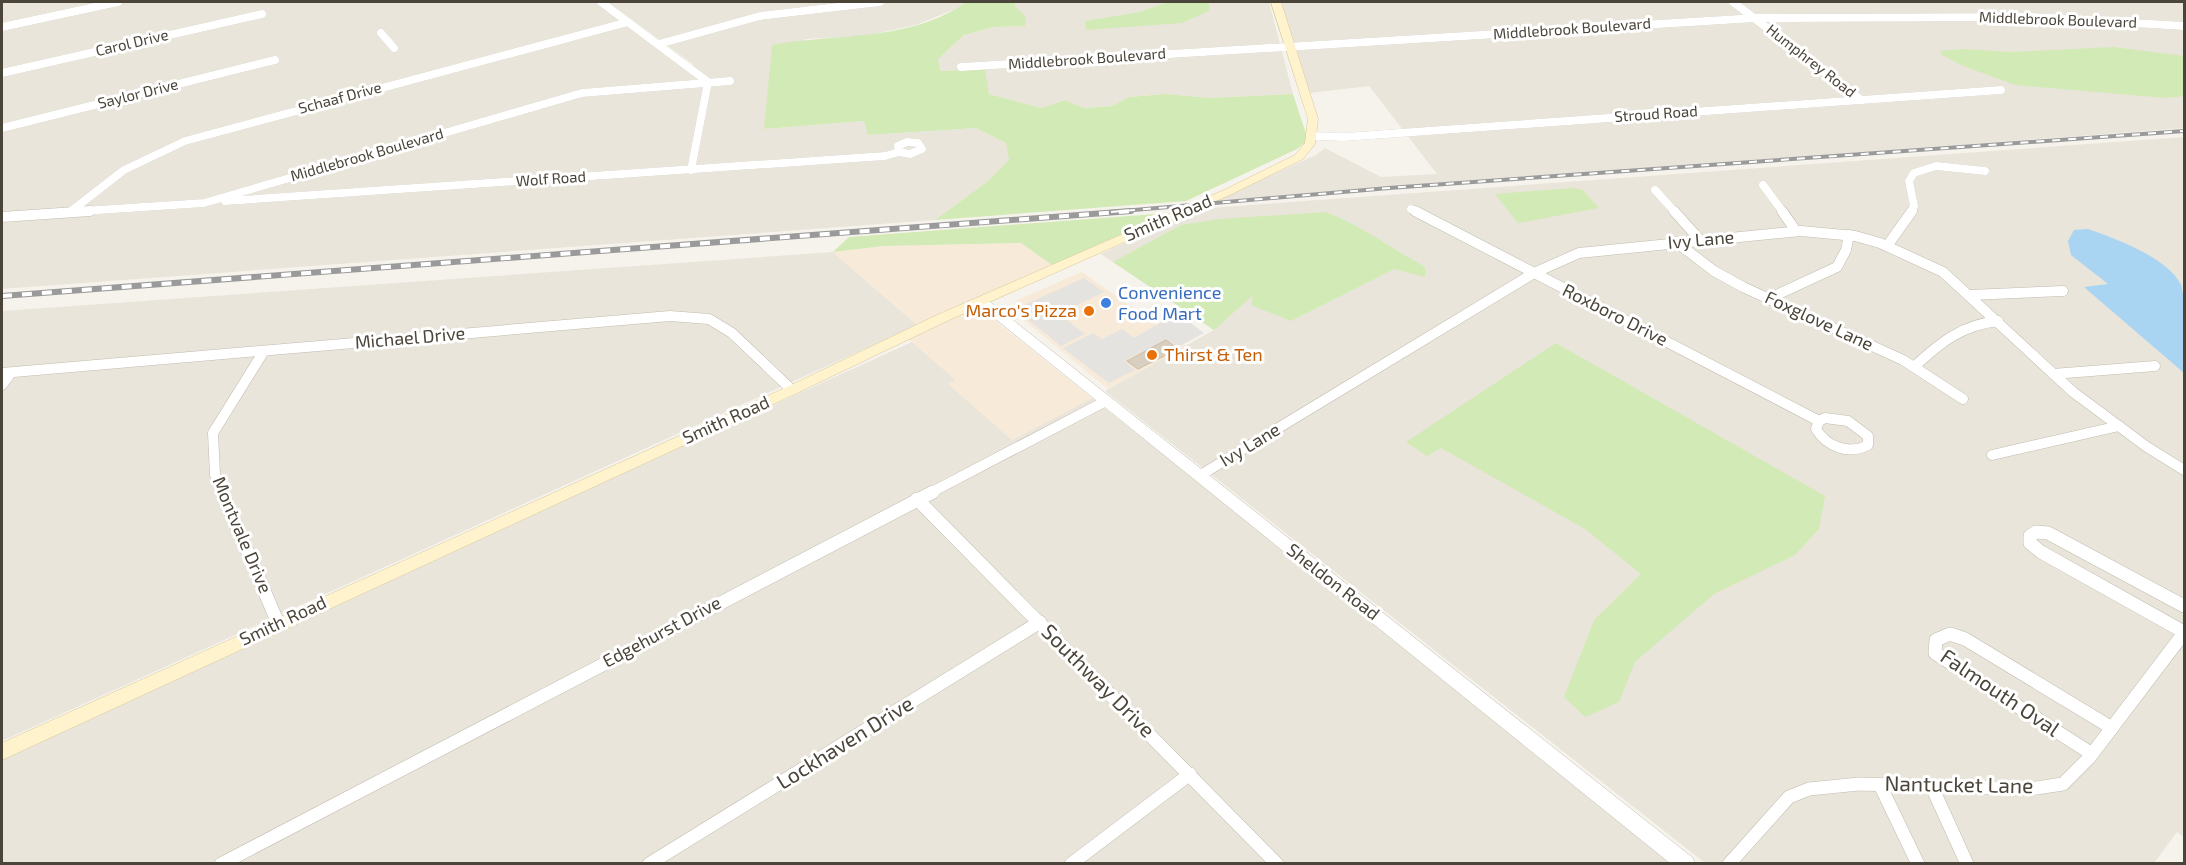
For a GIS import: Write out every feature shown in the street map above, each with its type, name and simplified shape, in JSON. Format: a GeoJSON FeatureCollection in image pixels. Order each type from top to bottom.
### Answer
{"type":"FeatureCollection","features":[{"type":"Feature","properties":{"kind":"main road"},"geometry":{"type":"LineString","coordinates":[[1276,2],[1311,109],[1312,136]]}},
{"type":"Feature","properties":{"kind":"main road","name":"Smith Road"},"geometry":{"type":"LineString","coordinates":[[2,752],[981,301],[1286,164],[1305,152],[1312,136]]}},
{"type":"Feature","properties":{"kind":"street"},"geometry":{"type":"LineString","coordinates":[[2,27],[118,2]]}},
{"type":"Feature","properties":{"kind":"street"},"geometry":{"type":"LineString","coordinates":[[601,2],[708,82],[691,170]]}},
{"type":"Feature","properties":{"kind":"street"},"geometry":{"type":"LineString","coordinates":[[659,44],[735,21],[774,14],[880,2]]}},
{"type":"Feature","properties":{"kind":"street","name":"Humphrey Road"},"geometry":{"type":"LineString","coordinates":[[1733,2],[1860,99]]}},
{"type":"Feature","properties":{"kind":"street","name":"Carol Drive"},"geometry":{"type":"LineString","coordinates":[[2,73],[262,14]]}},
{"type":"Feature","properties":{"kind":"street","name":"Middlebrook Boulevard"},"geometry":{"type":"LineString","coordinates":[[961,67],[1756,18],[2032,17],[2184,26]]}},
{"type":"Feature","properties":{"kind":"street","name":"Schaaf Drive"},"geometry":{"type":"LineString","coordinates":[[70,212],[106,180],[148,156],[185,141],[628,22]]}},
{"type":"Feature","properties":{"kind":"street"},"geometry":{"type":"LineString","coordinates":[[381,33],[394,48]]}},
{"type":"Feature","properties":{"kind":"street","name":"Saylor Drive"},"geometry":{"type":"LineString","coordinates":[[2,128],[275,60]]}},
{"type":"Feature","properties":{"kind":"street","name":"Middlebrook Boulevard"},"geometry":{"type":"LineString","coordinates":[[2,217],[204,203],[582,93],[608,89],[730,81]]}},
{"type":"Feature","properties":{"kind":"street","name":"Stroud Road"},"geometry":{"type":"LineString","coordinates":[[1312,136],[1344,137],[2001,90]]}},
{"type":"Feature","properties":{"kind":"street","name":"Wolf Road"},"geometry":{"type":"LineString","coordinates":[[204,203],[885,156],[899,152]]}},
{"type":"Feature","properties":{"kind":"street"},"geometry":{"type":"LineString","coordinates":[[1887,246],[1909,218],[1914,206],[1908,181],[1914,173],[1936,166],[1985,171]]}},
{"type":"Feature","properties":{"kind":"street"},"geometry":{"type":"LineString","coordinates":[[1763,185],[1796,231]]}},
{"type":"Feature","properties":{"kind":"street"},"geometry":{"type":"LineString","coordinates":[[1655,190],[1700,240]]}},
{"type":"Feature","properties":{"kind":"street","name":"Roxboro Drive"},"geometry":{"type":"LineString","coordinates":[[1411,209],[1819,420],[1840,419],[1857,425],[1868,436],[1868,445],[1848,450],[1831,444],[1818,434],[1816,429],[1819,420]]}},
{"type":"Feature","properties":{"kind":"street","name":"Ivy Lane"},"geometry":{"type":"LineString","coordinates":[[1199,476],[1534,273],[1579,253],[1796,231],[1849,235],[1887,246],[1943,272],[2073,392],[2184,470]]}},
{"type":"Feature","properties":{"kind":"street"},"geometry":{"type":"LineString","coordinates":[[1770,298],[1837,267],[1846,250],[1849,235]]}},
{"type":"Feature","properties":{"kind":"street","name":"Foxglove Lane"},"geometry":{"type":"LineString","coordinates":[[1676,242],[1714,271],[1915,366],[1963,399]]}},
{"type":"Feature","properties":{"kind":"street"},"geometry":{"type":"LineString","coordinates":[[1970,295],[2063,291]]}},
{"type":"Feature","properties":{"kind":"street","name":"Sheldon Road"},"geometry":{"type":"LineString","coordinates":[[981,301],[1104,402],[1686,864]]}},
{"type":"Feature","properties":{"kind":"street","name":"Michael Drive"},"geometry":{"type":"LineString","coordinates":[[6,373],[670,316],[709,319],[732,333],[792,390]]}},
{"type":"Feature","properties":{"kind":"street"},"geometry":{"type":"LineString","coordinates":[[1915,366],[1951,334],[1968,325],[1998,321]]}},
{"type":"Feature","properties":{"kind":"street","name":"Montvale Drive"},"geometry":{"type":"LineString","coordinates":[[264,351],[213,433],[215,475],[279,623]]}},
{"type":"Feature","properties":{"kind":"street"},"geometry":{"type":"LineString","coordinates":[[2054,374],[2155,366]]}},
{"type":"Feature","properties":{"kind":"street"},"geometry":{"type":"LineString","coordinates":[[2,385],[6,373]]}},
{"type":"Feature","properties":{"kind":"street","name":"Edgehurst Drive"},"geometry":{"type":"LineString","coordinates":[[222,864],[1104,402]]}},
{"type":"Feature","properties":{"kind":"street"},"geometry":{"type":"LineString","coordinates":[[1992,455],[2119,426]]}},
{"type":"Feature","properties":{"kind":"street","name":"Southway Drive"},"geometry":{"type":"LineString","coordinates":[[917,499],[1277,864]]}},
{"type":"Feature","properties":{"kind":"street"},"geometry":{"type":"LineString","coordinates":[[2184,606],[2048,533],[2036,532],[2030,536],[2030,543],[2041,552],[2184,632]]}},
{"type":"Feature","properties":{"kind":"street","name":"Lockhaven Drive"},"geometry":{"type":"LineString","coordinates":[[649,864],[1040,622]]}},
{"type":"Feature","properties":{"kind":"street","name":"Nantucket Lane"},"geometry":{"type":"LineString","coordinates":[[1729,864],[1790,797],[1809,789],[1880,784],[2029,789],[2063,784],[2092,754],[2184,632]]}},
{"type":"Feature","properties":{"kind":"street","name":"Falmouth Oval"},"geometry":{"type":"LineString","coordinates":[[2092,754],[1935,653],[1936,640],[1950,634],[1965,639],[2112,728]]}},
{"type":"Feature","properties":{"kind":"street"},"geometry":{"type":"LineString","coordinates":[[1071,864],[1190,774]]}},
{"type":"Feature","properties":{"kind":"street"},"geometry":{"type":"LineString","coordinates":[[1880,784],[1918,864]]}},
{"type":"Feature","properties":{"kind":"street"},"geometry":{"type":"LineString","coordinates":[[1932,787],[1967,864]]}},
{"type":"Feature","properties":{"kind":"shaded area"},"geometry":{"type":"Polygon","coordinates":[[[2,2],[595,2],[684,68],[694,65],[608,2],[966,2],[916,25],[864,36],[805,39],[765,129],[864,121],[869,135],[976,128],[1006,143],[1010,160],[988,181],[935,220],[2,289],[2,2]]]}},
{"type":"Feature","properties":{"kind":"shaded area"},"geometry":{"type":"Polygon","coordinates":[[[1015,2],[1168,2],[1139,12],[1086,21],[1086,29],[1209,11],[1209,2],[1269,2],[1293,94],[1211,98],[1165,94],[1129,97],[1112,106],[1084,108],[1065,100],[1041,108],[989,94],[984,69],[940,71],[938,59],[964,35],[994,27],[1025,26],[1014,7],[1015,2]]]}},
{"type":"Feature","properties":{"kind":"shaded area"},"geometry":{"type":"Polygon","coordinates":[[[1281,2],[2184,2],[2184,128],[1214,201],[1316,155],[1325,148],[1381,177],[1437,174],[1369,86],[1310,93],[1281,2]]]}},
{"type":"Feature","properties":{"kind":"shaded area"},"geometry":{"type":"Polygon","coordinates":[[[2184,137],[2184,837],[2177,832],[2154,863],[1705,863],[1105,391],[1214,330],[1101,254],[1196,209],[2184,137]]]}},
{"type":"Feature","properties":{"kind":"shaded area"},"geometry":{"type":"Polygon","coordinates":[[[1021,243],[1058,269],[978,307],[1092,398],[1012,440],[948,384],[956,380],[901,333],[917,325],[833,252],[884,246],[1021,243]]]}},
{"type":"Feature","properties":{"kind":"shaded area"},"geometry":{"type":"Polygon","coordinates":[[[833,252],[917,325],[2,741],[2,311],[833,252]]]}},
{"type":"Feature","properties":{"kind":"shaded area"},"geometry":{"type":"Polygon","coordinates":[[[1082,272],[1186,346],[1108,389],[1013,311],[1017,300],[1082,272]]]}},
{"type":"Feature","properties":{"kind":"shaded area"},"geometry":{"type":"Polygon","coordinates":[[[1084,278],[1104,292],[1059,314],[1085,334],[1061,346],[1015,309],[1084,278]]]}},
{"type":"Feature","properties":{"kind":"shaded area"},"geometry":{"type":"Polygon","coordinates":[[[1177,313],[1204,333],[1178,347],[1166,339],[1131,357],[1124,361],[1135,370],[1109,383],[1063,348],[1093,333],[1102,339],[1122,329],[1134,338],[1177,313]]]}},
{"type":"Feature","properties":{"kind":"shaded area"},"geometry":{"type":"Polygon","coordinates":[[[912,342],[956,380],[949,384],[1012,440],[1092,398],[1676,863],[2,863],[2,755],[912,342]]]}},
{"type":"Feature","properties":{"kind":"green space"},"geometry":{"type":"Polygon","coordinates":[[[966,2],[1015,2],[1015,7],[1026,16],[1025,26],[994,27],[964,35],[938,59],[940,71],[985,69],[989,94],[1041,108],[1065,100],[1084,108],[1112,106],[1129,97],[1165,94],[1211,98],[1293,94],[1308,140],[1297,149],[1186,201],[935,220],[988,181],[1009,160],[1006,143],[976,128],[868,135],[864,121],[764,129],[772,45],[897,30],[944,15],[966,2]]]}},
{"type":"Feature","properties":{"kind":"green space"},"geometry":{"type":"Polygon","coordinates":[[[1168,2],[1209,2],[1209,11],[1182,23],[1086,30],[1085,21],[1139,12],[1168,2]]]}},
{"type":"Feature","properties":{"kind":"green space"},"geometry":{"type":"Polygon","coordinates":[[[2113,47],[2184,56],[2184,96],[2166,98],[2015,85],[1963,66],[1942,55],[1940,51],[1963,49],[2012,52],[2113,47]]]}},
{"type":"Feature","properties":{"kind":"green space"},"geometry":{"type":"Polygon","coordinates":[[[1573,188],[1583,190],[1599,208],[1518,223],[1495,194],[1573,188]]]}},
{"type":"Feature","properties":{"kind":"green space"},"geometry":{"type":"Polygon","coordinates":[[[1326,212],[1364,231],[1425,267],[1425,277],[1394,269],[1291,321],[1251,305],[1253,295],[1214,330],[1113,262],[1181,225],[1220,219],[1326,212]]]}},
{"type":"Feature","properties":{"kind":"green space"},"geometry":{"type":"Polygon","coordinates":[[[1169,213],[1052,265],[1021,243],[884,246],[833,252],[849,237],[1169,213]]]}},
{"type":"Feature","properties":{"kind":"green space"},"geometry":{"type":"Polygon","coordinates":[[[1556,343],[1825,496],[1819,529],[1795,555],[1714,594],[1635,662],[1619,702],[1585,717],[1564,697],[1594,620],[1641,574],[1585,529],[1441,448],[1427,456],[1406,442],[1556,343]]]}},
{"type":"Feature","properties":{"kind":"water"},"geometry":{"type":"Polygon","coordinates":[[[2088,229],[2125,243],[2152,257],[2173,274],[2180,283],[2184,295],[2184,373],[2084,287],[2108,284],[2071,255],[2068,241],[2074,230],[2088,229]]]}},
{"type":"Feature","properties":{"kind":"building","name":"Thirst & Ten"},"geometry":{"type":"Polygon","coordinates":[[[1166,340],[1178,349],[1138,369],[1127,361],[1166,340]]]}},
{"type":"Feature","properties":{"kind":"railway"},"geometry":{"type":"LineString","coordinates":[[1111,212],[1389,188],[2184,131]]}},
{"type":"Feature","properties":{"kind":"railway"},"geometry":{"type":"LineString","coordinates":[[2,296],[1131,211]]}},
{"type":"Feature","properties":{"kind":"place","name":"Convenience Food Mart"},"geometry":{"type":"Point","coordinates":[1106,303]}},
{"type":"Feature","properties":{"kind":"place","name":"Marco's Pizza"},"geometry":{"type":"Point","coordinates":[1089,311]}},
{"type":"Feature","properties":{"kind":"place","name":"Thirst & Ten"},"geometry":{"type":"Point","coordinates":[1152,355]}}]}
